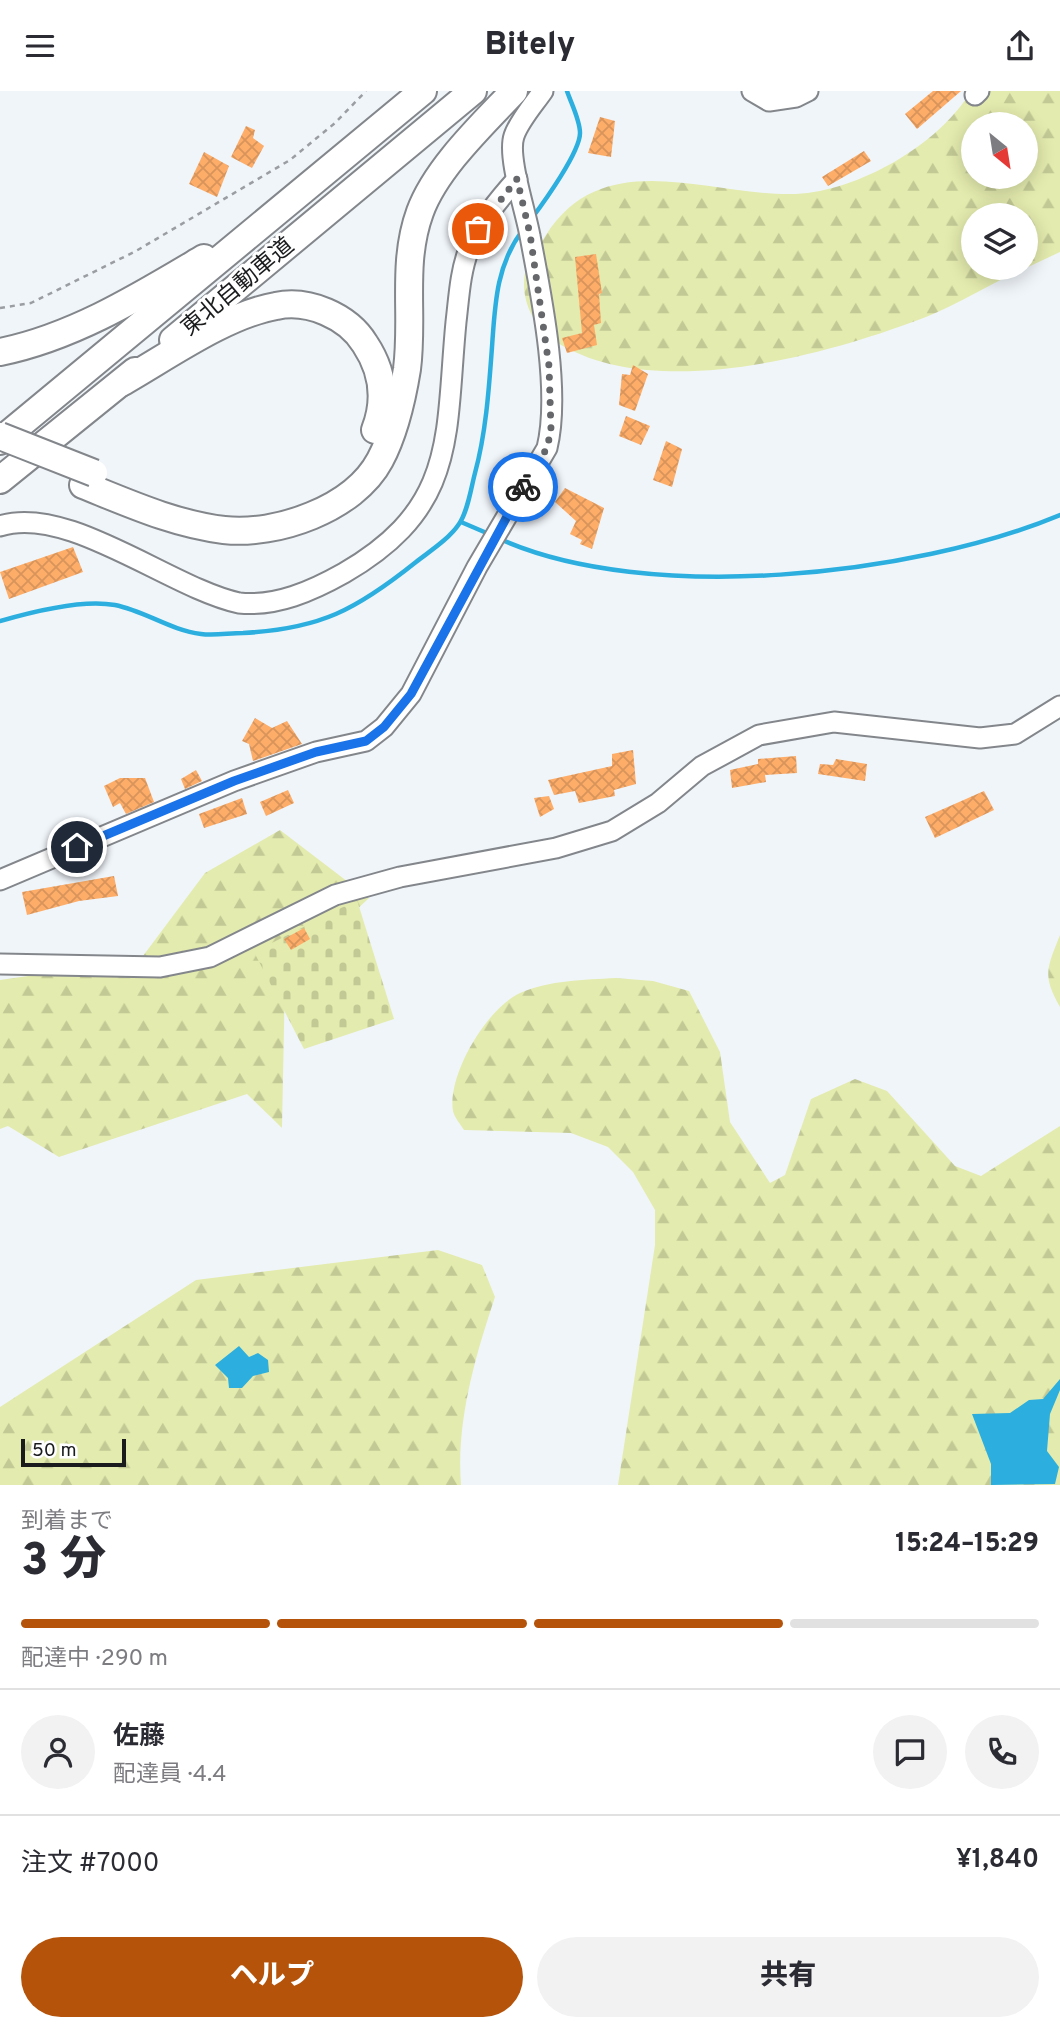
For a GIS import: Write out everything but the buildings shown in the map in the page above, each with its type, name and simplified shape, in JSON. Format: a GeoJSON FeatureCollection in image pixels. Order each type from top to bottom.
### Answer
{"type":"FeatureCollection","features":[{"type":"Feature","properties":{"kind":"highway","name":"東北自動車道"},"geometry":{"type":"LineString","coordinates":[[0,439],[423,91]]}},
{"type":"Feature","properties":{"kind":"highway","name":"東北自動車道"},"geometry":{"type":"LineString","coordinates":[[0,480],[474,91]]}},
{"type":"Feature","properties":{"kind":"highway"},"geometry":{"type":"LineString","coordinates":[[0,439],[89,479],[150,512],[226,530],[275,528],[319,513],[350,493],[379,462],[397,418],[407,366],[408,260],[421,210],[449,164],[514,91]]}},
{"type":"Feature","properties":{"kind":"highway"},"geometry":{"type":"LineString","coordinates":[[0,352],[25,347],[69,331],[137,298],[204,257],[347,155]]}},
{"type":"Feature","properties":{"kind":"highway"},"geometry":{"type":"LineString","coordinates":[[0,453],[211,512],[240,516],[283,512],[321,495],[352,471],[372,440],[383,399],[382,380],[375,359],[362,338],[336,317],[301,306],[276,305],[239,318],[121,383]]}},
{"type":"Feature","properties":{"kind":"street"},"geometry":{"type":"LineString","coordinates":[[0,880],[234,781],[316,752],[366,741],[384,727],[411,694],[477,567],[547,448],[551,430],[549,366],[530,234],[517,179],[513,137],[543,91]]}},
{"type":"Feature","properties":{"kind":"street"},"geometry":{"type":"LineString","coordinates":[[752,91],[769,101],[796,97],[808,91]]}},
{"type":"Feature","properties":{"kind":"street"},"geometry":{"type":"LineString","coordinates":[[0,526],[19,520],[43,523],[81,535],[239,603],[254,605],[302,594],[354,567],[408,522],[434,483],[445,446],[463,270],[478,229],[517,179]]}},
{"type":"Feature","properties":{"kind":"street"},"geometry":{"type":"LineString","coordinates":[[0,964],[160,967],[210,957],[335,895],[400,877],[556,848],[612,831],[658,803],[702,766],[759,734],[834,722],[980,738],[1015,734],[1060,706]]}},
{"type":"Feature","properties":{"kind":"path"},"geometry":{"type":"LineString","coordinates":[[0,308],[31,303],[136,251],[290,160],[335,123],[366,91]]}},
{"type":"Feature","properties":{"kind":"green space"},"geometry":{"type":"Polygon","coordinates":[[[971,91],[1060,91],[1060,252],[1038,262],[1038,203],[961,203],[961,280],[1001,280],[926,317],[886,331],[793,357],[744,366],[695,371],[647,370],[603,362],[563,346],[544,332],[531,313],[524,292],[526,268],[530,260],[546,235],[570,207],[597,190],[628,182],[660,181],[763,193],[796,194],[820,191],[845,184],[895,162],[939,129],[957,111],[971,91]]]}},
{"type":"Feature","properties":{"kind":"green space"},"geometry":{"type":"Polygon","coordinates":[[[280,830],[369,898],[285,977],[282,1128],[247,1094],[59,1157],[8,1126],[0,1129],[0,980],[140,960],[205,873],[280,830]]]}},
{"type":"Feature","properties":{"kind":"green space"},"geometry":{"type":"Polygon","coordinates":[[[357,900],[394,1019],[304,1049],[254,952],[357,900]]]}},
{"type":"Feature","properties":{"kind":"green space"},"geometry":{"type":"Polygon","coordinates":[[[1060,935],[1060,1007],[1051,987],[1048,971],[1060,935]]]}},
{"type":"Feature","properties":{"kind":"green space"},"geometry":{"type":"Polygon","coordinates":[[[616,978],[653,981],[689,991],[720,1052],[730,1122],[770,1183],[785,1175],[811,1099],[855,1079],[887,1091],[955,1166],[981,1176],[1060,1126],[1060,1485],[618,1485],[655,1245],[655,1210],[633,1172],[608,1147],[571,1133],[464,1130],[454,1113],[453,1096],[456,1079],[472,1044],[483,1027],[507,1001],[543,985],[616,978]]]}},
{"type":"Feature","properties":{"kind":"green space"},"geometry":{"type":"Polygon","coordinates":[[[438,1250],[482,1265],[495,1297],[474,1366],[464,1414],[461,1485],[0,1485],[0,1407],[196,1280],[438,1250]]]}},
{"type":"Feature","properties":{"kind":"water"},"geometry":{"type":"Polygon","coordinates":[[[239,1346],[249,1357],[258,1353],[268,1360],[269,1372],[253,1376],[242,1388],[229,1388],[228,1378],[215,1365],[239,1346]]]}},
{"type":"Feature","properties":{"kind":"water"},"geometry":{"type":"Polygon","coordinates":[[[1060,1379],[1060,1390],[1050,1414],[1047,1451],[1059,1467],[1055,1484],[991,1485],[991,1464],[972,1414],[1010,1413],[1029,1400],[1043,1399],[1060,1379]]]}},
{"type":"Feature","properties":{"kind":"waterway"},"geometry":{"type":"LineString","coordinates":[[532,218],[560,177],[578,141],[579,123],[567,91]]}},
{"type":"Feature","properties":{"kind":"waterway"},"geometry":{"type":"LineString","coordinates":[[0,621],[57,607],[102,604],[126,608],[179,629],[201,634],[270,631],[294,627],[336,614],[355,605],[394,579],[450,535],[465,513],[484,426],[498,286],[513,244],[522,231]]}},
{"type":"Feature","properties":{"kind":"waterway"},"geometry":{"type":"LineString","coordinates":[[500,539],[560,559],[629,572],[703,576],[780,575],[857,567],[932,554],[1000,536],[1060,515]]}},
{"type":"Feature","properties":{"kind":"waterway"},"geometry":{"type":"LineString","coordinates":[[461,522],[489,534]]}},
{"type":"Feature","properties":{"kind":"way so far"},"geometry":{"type":"LineString","coordinates":[[478,229],[494,205],[517,179],[530,234],[549,366],[551,430],[547,448],[523,487]]}},
{"type":"Feature","properties":{"kind":"route"},"geometry":{"type":"LineString","coordinates":[[77,847],[234,781],[316,752],[366,741],[384,727],[411,694],[477,567],[523,487]]}}]}
